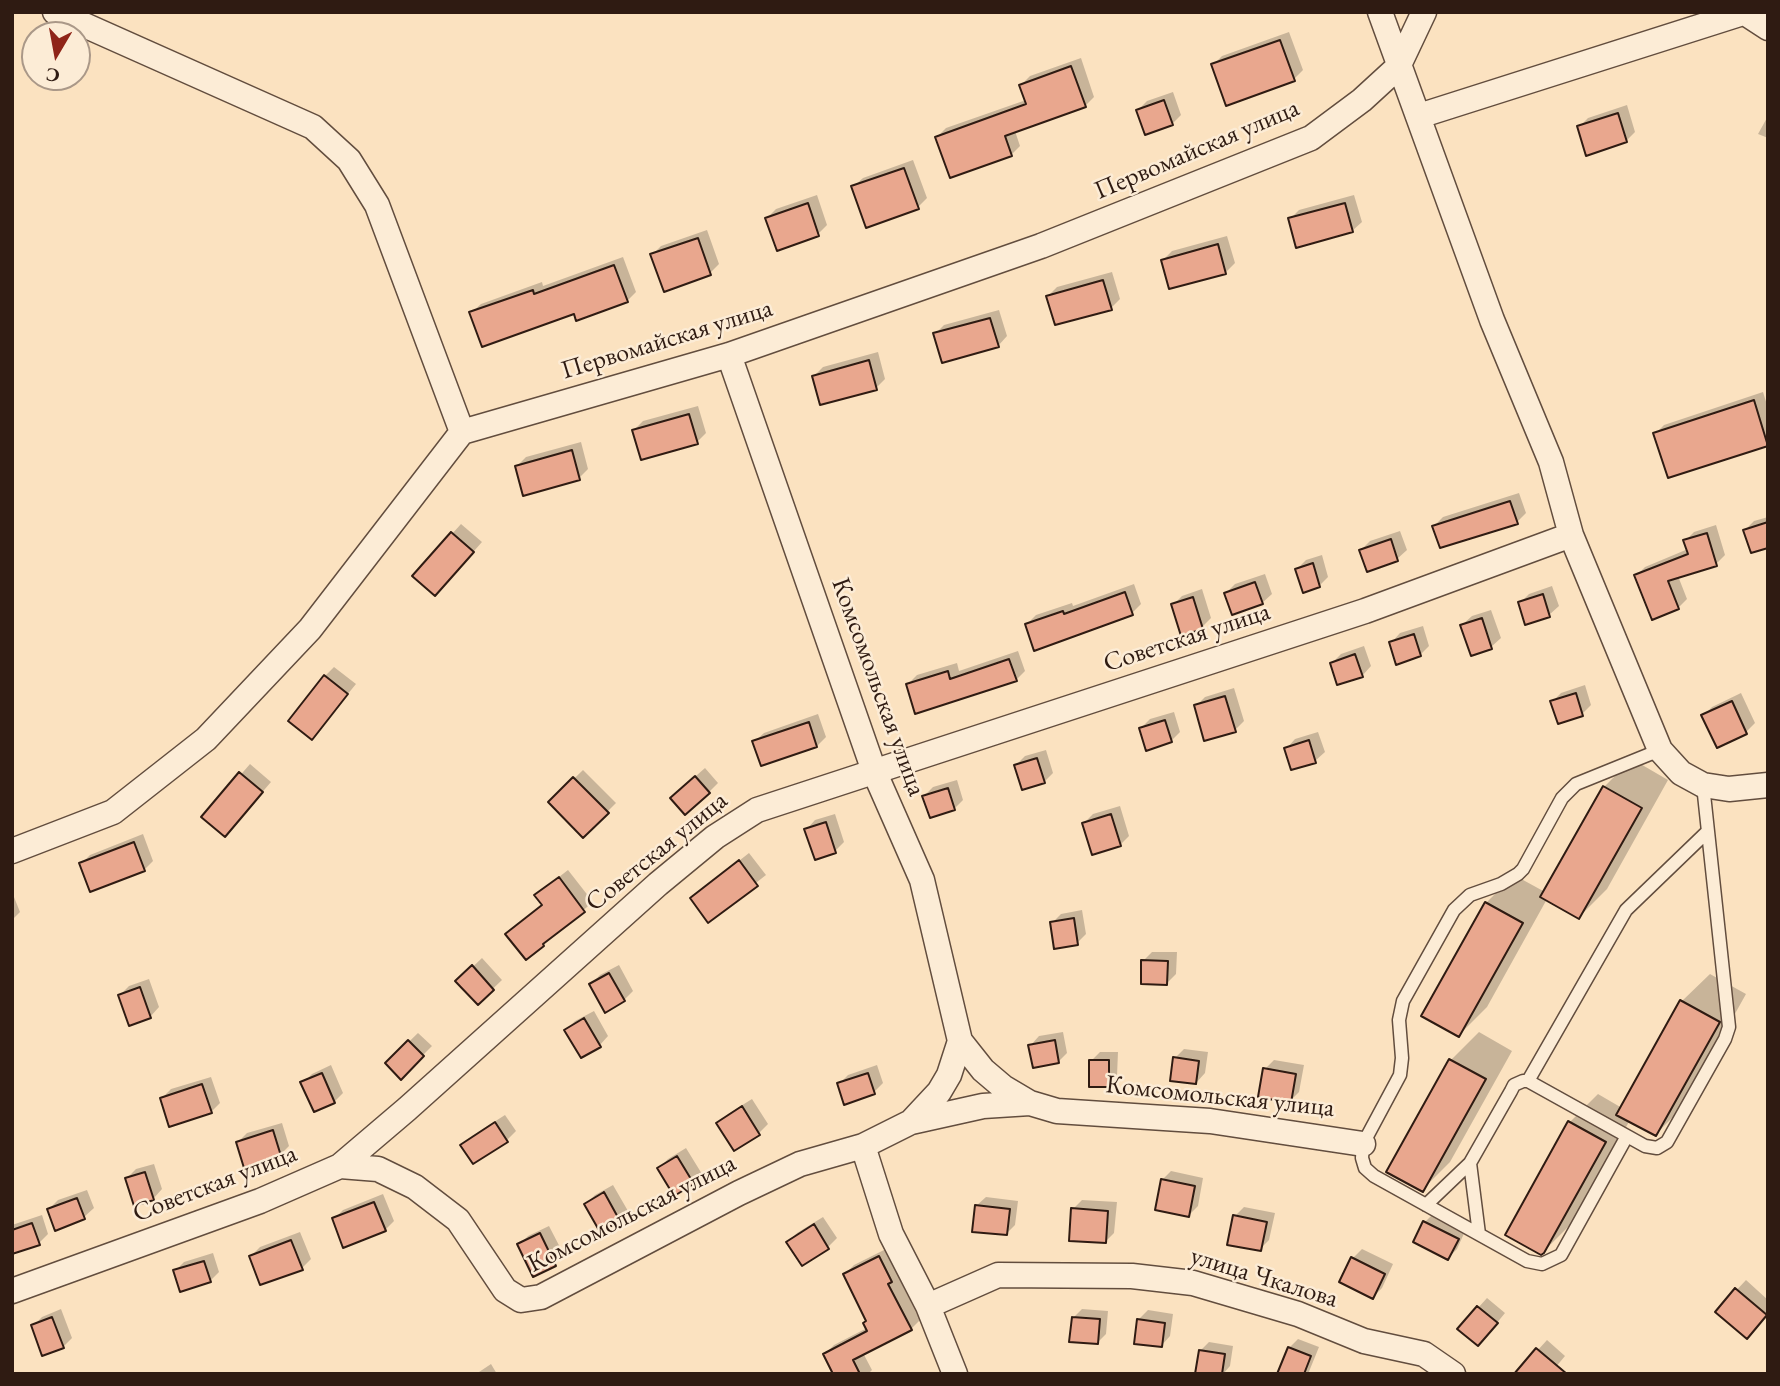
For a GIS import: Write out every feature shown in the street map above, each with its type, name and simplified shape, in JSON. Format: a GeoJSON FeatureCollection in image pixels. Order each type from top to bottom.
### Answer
{"type":"FeatureCollection","features":[{"type":"Feature","properties":{"kind":"street"},"geometry":{"type":"LineString","coordinates":[[12,851],[113,812],[206,739],[310,629],[462,432],[377,205],[349,160],[313,127],[55,12]]}},
{"type":"Feature","properties":{"kind":"street"},"geometry":{"type":"LineString","coordinates":[[1380,12],[1492,320],[1551,462],[1571,536],[1660,750],[1681,773],[1703,785],[1729,789],[1768,785]]}},
{"type":"Feature","properties":{"kind":"street","name":"Первомайская улица"},"geometry":{"type":"LineString","coordinates":[[462,432],[729,355],[1041,246],[1311,138],[1362,100],[1398,67],[1424,12]]}},
{"type":"Feature","properties":{"kind":"street"},"geometry":{"type":"LineString","coordinates":[[1419,116],[1745,13],[1768,28]]}},
{"type":"Feature","properties":{"kind":"street","name":"Комсомольская улица"},"geometry":{"type":"LineString","coordinates":[[729,355],[874,771],[922,880],[960,1041],[983,1070],[1003,1087],[1030,1103],[1057,1111],[1210,1121],[1363,1144]]}},
{"type":"Feature","properties":{"kind":"street","name":"Советская улица"},"geometry":{"type":"LineString","coordinates":[[12,1291],[260,1201],[340,1166],[658,884],[715,837],[757,810],[1365,611],[1571,536]]}},
{"type":"Feature","properties":{"kind":"street","name":"Комсомольская улица"},"geometry":{"type":"LineString","coordinates":[[911,1122],[939,1093],[949,1075],[960,1041]]}},
{"type":"Feature","properties":{"kind":"street","name":"Комсомольская улица"},"geometry":{"type":"LineString","coordinates":[[340,1166],[377,1169],[415,1187],[458,1220],[505,1290],[521,1300],[541,1297],[800,1164],[863,1146],[911,1122],[983,1106],[1030,1103]]}},
{"type":"Feature","properties":{"kind":"street"},"geometry":{"type":"LineString","coordinates":[[863,1146],[891,1234],[929,1306],[956,1374]]}},
{"type":"Feature","properties":{"kind":"street","name":"улица Чкалова"},"geometry":{"type":"LineString","coordinates":[[929,1306],[998,1275],[1132,1276],[1193,1283],[1298,1314],[1364,1341],[1424,1354],[1453,1374]]}},
{"type":"Feature","properties":{"kind":"lane"},"geometry":{"type":"LineString","coordinates":[[1627,1136],[1561,1255],[1542,1264],[1527,1261],[1374,1176],[1365,1168],[1362,1157],[1363,1144],[1400,1075],[1402,1058],[1399,1020],[1403,1001],[1454,910],[1470,895],[1518,874],[1562,798],[1576,784],[1660,750]]}},
{"type":"Feature","properties":{"kind":"lane"},"geometry":{"type":"LineString","coordinates":[[1528,1081],[1651,1148],[1662,1147],[1667,1142],[1728,1032],[1729,1019],[1703,785]]}},
{"type":"Feature","properties":{"kind":"lane"},"geometry":{"type":"LineString","coordinates":[[1426,1205],[1470,1163],[1514,1085],[1528,1081],[1626,910],[1708,831]]}},
{"type":"Feature","properties":{"kind":"lane"},"geometry":{"type":"LineString","coordinates":[[1470,1163],[1479,1234]]}},
{"type":"Feature","properties":{"kind":"building"},"geometry":{"type":"Polygon","coordinates":[[[1280,40],[1295,81],[1226,106],[1211,64],[1280,40]]]}},
{"type":"Feature","properties":{"kind":"building"},"geometry":{"type":"Polygon","coordinates":[[[1071,66],[1086,107],[1005,136],[1012,156],[950,178],[935,137],[1026,104],[1019,85],[1071,66]]]}},
{"type":"Feature","properties":{"kind":"building"},"geometry":{"type":"Polygon","coordinates":[[[1164,100],[1173,125],[1145,135],[1136,110],[1164,100]]]}},
{"type":"Feature","properties":{"kind":"building"},"geometry":{"type":"Polygon","coordinates":[[[1618,113],[1627,142],[1586,156],[1577,126],[1618,113]]]}},
{"type":"Feature","properties":{"kind":"building"},"geometry":{"type":"Polygon","coordinates":[[[904,168],[919,209],[866,228],[851,186],[904,168]]]}},
{"type":"Feature","properties":{"kind":"building"},"geometry":{"type":"Polygon","coordinates":[[[808,203],[819,236],[777,251],[765,218],[808,203]]]}},
{"type":"Feature","properties":{"kind":"building"},"geometry":{"type":"Polygon","coordinates":[[[1345,203],[1353,232],[1296,248],[1288,218],[1345,203]]]}},
{"type":"Feature","properties":{"kind":"building"},"geometry":{"type":"Polygon","coordinates":[[[698,238],[711,275],[664,292],[650,254],[698,238]]]}},
{"type":"Feature","properties":{"kind":"building"},"geometry":{"type":"Polygon","coordinates":[[[1218,244],[1226,274],[1169,289],[1161,260],[1218,244]]]}},
{"type":"Feature","properties":{"kind":"building"},"geometry":{"type":"Polygon","coordinates":[[[614,265],[628,302],[576,321],[574,314],[482,347],[469,312],[533,290],[534,294],[614,265]]]}},
{"type":"Feature","properties":{"kind":"building"},"geometry":{"type":"Polygon","coordinates":[[[1103,280],[1112,310],[1055,325],[1046,296],[1103,280]]]}},
{"type":"Feature","properties":{"kind":"building"},"geometry":{"type":"Polygon","coordinates":[[[990,318],[999,347],[942,363],[933,333],[990,318]]]}},
{"type":"Feature","properties":{"kind":"building"},"geometry":{"type":"Polygon","coordinates":[[[869,360],[877,390],[820,405],[812,376],[869,360]]]}},
{"type":"Feature","properties":{"kind":"building"},"geometry":{"type":"Polygon","coordinates":[[[1754,400],[1768,446],[1668,478],[1653,433],[1754,400]]]}},
{"type":"Feature","properties":{"kind":"building"},"geometry":{"type":"Polygon","coordinates":[[[689,414],[698,444],[641,460],[632,430],[689,414]]]}},
{"type":"Feature","properties":{"kind":"building"},"geometry":{"type":"Polygon","coordinates":[[[572,450],[580,480],[523,496],[515,466],[572,450]]]}},
{"type":"Feature","properties":{"kind":"building"},"geometry":{"type":"Polygon","coordinates":[[[1510,501],[1518,524],[1440,548],[1432,526],[1510,501]]]}},
{"type":"Feature","properties":{"kind":"building"},"geometry":{"type":"Polygon","coordinates":[[[1768,522],[1768,548],[1751,553],[1743,530],[1768,522]]]}},
{"type":"Feature","properties":{"kind":"building"},"geometry":{"type":"Polygon","coordinates":[[[451,532],[474,552],[435,596],[412,576],[451,532]]]}},
{"type":"Feature","properties":{"kind":"building"},"geometry":{"type":"Polygon","coordinates":[[[1707,533],[1717,566],[1668,581],[1679,609],[1652,620],[1634,575],[1688,554],[1683,540],[1707,533]]]}},
{"type":"Feature","properties":{"kind":"building"},"geometry":{"type":"Polygon","coordinates":[[[1391,539],[1398,561],[1367,572],[1359,550],[1391,539]]]}},
{"type":"Feature","properties":{"kind":"building"},"geometry":{"type":"Polygon","coordinates":[[[1313,563],[1320,587],[1303,593],[1295,569],[1313,563]]]}},
{"type":"Feature","properties":{"kind":"building"},"geometry":{"type":"Polygon","coordinates":[[[1255,582],[1263,604],[1232,615],[1224,593],[1255,582]]]}},
{"type":"Feature","properties":{"kind":"building"},"geometry":{"type":"Polygon","coordinates":[[[1125,592],[1133,615],[1034,651],[1025,624],[1063,611],[1064,614],[1125,592]]]}},
{"type":"Feature","properties":{"kind":"building"},"geometry":{"type":"Polygon","coordinates":[[[1543,594],[1550,617],[1525,625],[1518,602],[1543,594]]]}},
{"type":"Feature","properties":{"kind":"building"},"geometry":{"type":"Polygon","coordinates":[[[1193,597],[1203,629],[1181,636],[1171,604],[1193,597]]]}},
{"type":"Feature","properties":{"kind":"building"},"geometry":{"type":"Polygon","coordinates":[[[1482,618],[1492,649],[1471,656],[1460,625],[1482,618]]]}},
{"type":"Feature","properties":{"kind":"building"},"geometry":{"type":"Polygon","coordinates":[[[1414,634],[1421,656],[1396,665],[1389,642],[1414,634]]]}},
{"type":"Feature","properties":{"kind":"building"},"geometry":{"type":"Polygon","coordinates":[[[1355,654],[1363,677],[1337,685],[1330,663],[1355,654]]]}},
{"type":"Feature","properties":{"kind":"building"},"geometry":{"type":"Polygon","coordinates":[[[1009,659],[1017,681],[915,714],[906,684],[948,671],[950,679],[1009,659]]]}},
{"type":"Feature","properties":{"kind":"building"},"geometry":{"type":"Polygon","coordinates":[[[324,675],[348,694],[312,740],[288,721],[324,675]]]}},
{"type":"Feature","properties":{"kind":"building"},"geometry":{"type":"Polygon","coordinates":[[[1576,693],[1583,716],[1558,724],[1550,701],[1576,693]]]}},
{"type":"Feature","properties":{"kind":"building"},"geometry":{"type":"Polygon","coordinates":[[[1225,696],[1236,732],[1204,741],[1194,705],[1225,696]]]}},
{"type":"Feature","properties":{"kind":"building"},"geometry":{"type":"Polygon","coordinates":[[[1732,701],[1747,734],[1717,748],[1701,715],[1732,701]]]}},
{"type":"Feature","properties":{"kind":"building"},"geometry":{"type":"Polygon","coordinates":[[[1165,720],[1172,742],[1146,751],[1139,728],[1165,720]]]}},
{"type":"Feature","properties":{"kind":"building"},"geometry":{"type":"Polygon","coordinates":[[[809,722],[817,747],[761,766],[752,741],[809,722]]]}},
{"type":"Feature","properties":{"kind":"building"},"geometry":{"type":"Polygon","coordinates":[[[1309,740],[1316,763],[1291,770],[1284,748],[1309,740]]]}},
{"type":"Feature","properties":{"kind":"building"},"geometry":{"type":"Polygon","coordinates":[[[1037,758],[1045,783],[1022,790],[1014,765],[1037,758]]]}},
{"type":"Feature","properties":{"kind":"building"},"geometry":{"type":"Polygon","coordinates":[[[239,772],[263,792],[225,837],[201,817],[239,772]]]}},
{"type":"Feature","properties":{"kind":"building"},"geometry":{"type":"Polygon","coordinates":[[[695,776],[710,793],[685,815],[670,798],[695,776]]]}},
{"type":"Feature","properties":{"kind":"building"},"geometry":{"type":"Polygon","coordinates":[[[573,777],[609,813],[583,838],[548,802],[573,777]]]}},
{"type":"Feature","properties":{"kind":"building"},"geometry":{"type":"Polygon","coordinates":[[[1603,786],[1642,808],[1579,919],[1540,897],[1603,786]]]}},
{"type":"Feature","properties":{"kind":"building"},"geometry":{"type":"Polygon","coordinates":[[[948,788],[955,810],[930,818],[922,796],[948,788]]]}},
{"type":"Feature","properties":{"kind":"building"},"geometry":{"type":"Polygon","coordinates":[[[1111,814],[1121,846],[1092,855],[1082,823],[1111,814]]]}},
{"type":"Feature","properties":{"kind":"building"},"geometry":{"type":"Polygon","coordinates":[[[826,822],[836,853],[815,860],[804,829],[826,822]]]}},
{"type":"Feature","properties":{"kind":"building"},"geometry":{"type":"Polygon","coordinates":[[[134,842],[145,871],[90,892],[79,863],[134,842]]]}},
{"type":"Feature","properties":{"kind":"building"},"geometry":{"type":"Polygon","coordinates":[[[739,860],[758,886],[708,923],[690,898],[739,860]]]}},
{"type":"Feature","properties":{"kind":"building"},"geometry":{"type":"Polygon","coordinates":[[[559,877],[585,912],[526,960],[505,934],[542,905],[534,895],[559,877]]]}},
{"type":"Feature","properties":{"kind":"building"},"geometry":{"type":"Polygon","coordinates":[[[1485,902],[1523,923],[1459,1037],[1421,1016],[1485,902]]]}},
{"type":"Feature","properties":{"kind":"building"},"geometry":{"type":"Polygon","coordinates":[[[1074,918],[1078,945],[1054,949],[1050,922],[1074,918]]]}},
{"type":"Feature","properties":{"kind":"building"},"geometry":{"type":"Polygon","coordinates":[[[1141,960],[1168,961],[1167,985],[1141,984],[1141,960]]]}},
{"type":"Feature","properties":{"kind":"building"},"geometry":{"type":"Polygon","coordinates":[[[472,965],[494,990],[478,1005],[455,981],[472,965]]]}},
{"type":"Feature","properties":{"kind":"building"},"geometry":{"type":"Polygon","coordinates":[[[609,973],[625,1001],[605,1013],[589,984],[609,973]]]}},
{"type":"Feature","properties":{"kind":"building"},"geometry":{"type":"Polygon","coordinates":[[[140,987],[151,1018],[129,1026],[118,995],[140,987]]]}},
{"type":"Feature","properties":{"kind":"building"},"geometry":{"type":"Polygon","coordinates":[[[1680,1000],[1720,1022],[1656,1136],[1616,1115],[1680,1000]]]}},
{"type":"Feature","properties":{"kind":"building"},"geometry":{"type":"Polygon","coordinates":[[[584,1018],[601,1047],[581,1058],[564,1030],[584,1018]]]}},
{"type":"Feature","properties":{"kind":"building"},"geometry":{"type":"Polygon","coordinates":[[[408,1040],[424,1056],[401,1080],[385,1063],[408,1040]]]}},
{"type":"Feature","properties":{"kind":"building"},"geometry":{"type":"Polygon","coordinates":[[[1055,1040],[1059,1063],[1033,1068],[1028,1045],[1055,1040]]]}},
{"type":"Feature","properties":{"kind":"building"},"geometry":{"type":"Polygon","coordinates":[[[1173,1057],[1199,1061],[1196,1084],[1170,1081],[1173,1057]]]}},
{"type":"Feature","properties":{"kind":"building"},"geometry":{"type":"Polygon","coordinates":[[[1449,1059],[1486,1079],[1423,1192],[1386,1172],[1449,1059]]]}},
{"type":"Feature","properties":{"kind":"building"},"geometry":{"type":"Polygon","coordinates":[[[1089,1060],[1109,1060],[1109,1087],[1089,1087],[1089,1060]]]}},
{"type":"Feature","properties":{"kind":"building"},"geometry":{"type":"Polygon","coordinates":[[[1263,1068],[1296,1074],[1291,1103],[1258,1097],[1263,1068]]]}},
{"type":"Feature","properties":{"kind":"building"},"geometry":{"type":"Polygon","coordinates":[[[322,1073],[335,1103],[314,1112],[300,1082],[322,1073]]]}},
{"type":"Feature","properties":{"kind":"building"},"geometry":{"type":"Polygon","coordinates":[[[868,1073],[875,1094],[844,1105],[837,1083],[868,1073]]]}},
{"type":"Feature","properties":{"kind":"building"},"geometry":{"type":"Polygon","coordinates":[[[202,1084],[212,1113],[169,1127],[160,1098],[202,1084]]]}},
{"type":"Feature","properties":{"kind":"building"},"geometry":{"type":"Polygon","coordinates":[[[742,1106],[760,1135],[734,1151],[716,1123],[742,1106]]]}},
{"type":"Feature","properties":{"kind":"building"},"geometry":{"type":"Polygon","coordinates":[[[1568,1121],[1606,1142],[1541,1255],[1505,1235],[1568,1121]]]}},
{"type":"Feature","properties":{"kind":"building"},"geometry":{"type":"Polygon","coordinates":[[[495,1122],[508,1142],[473,1164],[460,1145],[495,1122]]]}},
{"type":"Feature","properties":{"kind":"building"},"geometry":{"type":"Polygon","coordinates":[[[273,1130],[281,1156],[244,1168],[236,1142],[273,1130]]]}},
{"type":"Feature","properties":{"kind":"building"},"geometry":{"type":"Polygon","coordinates":[[[677,1156],[694,1184],[674,1196],[657,1168],[677,1156]]]}},
{"type":"Feature","properties":{"kind":"building"},"geometry":{"type":"Polygon","coordinates":[[[145,1172],[154,1200],[134,1206],[125,1178],[145,1172]]]}},
{"type":"Feature","properties":{"kind":"building"},"geometry":{"type":"Polygon","coordinates":[[[1161,1179],[1195,1186],[1189,1217],[1155,1210],[1161,1179]]]}},
{"type":"Feature","properties":{"kind":"building"},"geometry":{"type":"Polygon","coordinates":[[[604,1192],[620,1221],[600,1232],[584,1204],[604,1192]]]}},
{"type":"Feature","properties":{"kind":"building"},"geometry":{"type":"Polygon","coordinates":[[[77,1198],[85,1219],[55,1231],[47,1209],[77,1198]]]}},
{"type":"Feature","properties":{"kind":"building"},"geometry":{"type":"Polygon","coordinates":[[[374,1202],[386,1231],[343,1248],[332,1218],[374,1202]]]}},
{"type":"Feature","properties":{"kind":"building"},"geometry":{"type":"Polygon","coordinates":[[[975,1205],[1010,1209],[1007,1235],[972,1232],[975,1205]]]}},
{"type":"Feature","properties":{"kind":"building"},"geometry":{"type":"Polygon","coordinates":[[[1071,1208],[1108,1211],[1106,1243],[1069,1241],[1071,1208]]]}},
{"type":"Feature","properties":{"kind":"building"},"geometry":{"type":"Polygon","coordinates":[[[1233,1215],[1267,1222],[1261,1251],[1227,1245],[1233,1215]]]}},
{"type":"Feature","properties":{"kind":"building"},"geometry":{"type":"Polygon","coordinates":[[[1423,1221],[1459,1239],[1448,1260],[1413,1242],[1423,1221]]]}},
{"type":"Feature","properties":{"kind":"building"},"geometry":{"type":"Polygon","coordinates":[[[32,1223],[40,1245],[12,1254],[12,1230],[32,1223]]]}},
{"type":"Feature","properties":{"kind":"building"},"geometry":{"type":"Polygon","coordinates":[[[814,1224],[829,1249],[802,1266],[786,1242],[814,1224]]]}},
{"type":"Feature","properties":{"kind":"building"},"geometry":{"type":"Polygon","coordinates":[[[540,1233],[556,1266],[533,1277],[517,1244],[540,1233]]]}},
{"type":"Feature","properties":{"kind":"building"},"geometry":{"type":"Polygon","coordinates":[[[291,1240],[303,1270],[260,1285],[249,1256],[291,1240]]]}},
{"type":"Feature","properties":{"kind":"building"},"geometry":{"type":"Polygon","coordinates":[[[879,1256],[892,1282],[888,1284],[912,1330],[853,1360],[860,1374],[833,1374],[823,1354],[867,1331],[863,1323],[866,1321],[843,1274],[879,1256]]]}},
{"type":"Feature","properties":{"kind":"building"},"geometry":{"type":"Polygon","coordinates":[[[1351,1257],[1385,1274],[1373,1299],[1339,1282],[1351,1257]]]}},
{"type":"Feature","properties":{"kind":"building"},"geometry":{"type":"Polygon","coordinates":[[[204,1261],[211,1282],[180,1292],[173,1270],[204,1261]]]}},
{"type":"Feature","properties":{"kind":"building"},"geometry":{"type":"Polygon","coordinates":[[[1735,1288],[1767,1315],[1747,1339],[1715,1312],[1735,1288]]]}},
{"type":"Feature","properties":{"kind":"building"},"geometry":{"type":"Polygon","coordinates":[[[1477,1306],[1498,1323],[1478,1346],[1457,1329],[1477,1306]]]}},
{"type":"Feature","properties":{"kind":"building"},"geometry":{"type":"Polygon","coordinates":[[[52,1317],[64,1348],[42,1356],[31,1325],[52,1317]]]}},
{"type":"Feature","properties":{"kind":"building"},"geometry":{"type":"Polygon","coordinates":[[[1072,1317],[1100,1319],[1098,1344],[1069,1342],[1072,1317]]]}},
{"type":"Feature","properties":{"kind":"building"},"geometry":{"type":"Polygon","coordinates":[[[1137,1319],[1165,1323],[1162,1347],[1134,1344],[1137,1319]]]}},
{"type":"Feature","properties":{"kind":"building"},"geometry":{"type":"Polygon","coordinates":[[[1288,1347],[1311,1356],[1304,1374],[1277,1374],[1288,1347]]]}},
{"type":"Feature","properties":{"kind":"building"},"geometry":{"type":"Polygon","coordinates":[[[1536,1348],[1567,1374],[1514,1374],[1536,1348]]]}},
{"type":"Feature","properties":{"kind":"building"},"geometry":{"type":"Polygon","coordinates":[[[1199,1350],[1225,1354],[1222,1374],[1195,1374],[1199,1350]]]}}]}
